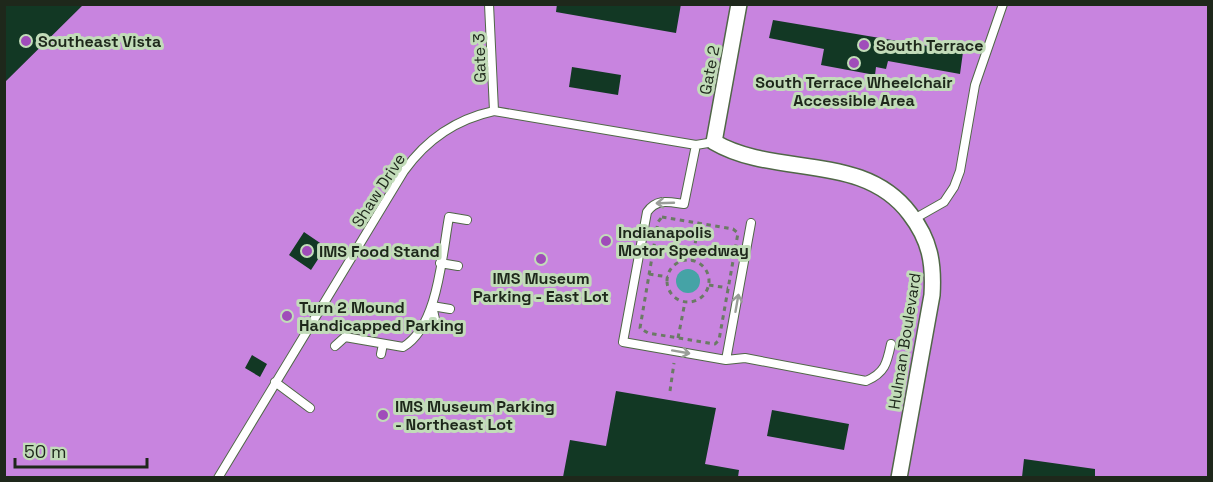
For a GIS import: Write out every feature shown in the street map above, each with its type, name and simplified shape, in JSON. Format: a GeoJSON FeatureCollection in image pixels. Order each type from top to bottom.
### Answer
{"type":"FeatureCollection","features":[{"type":"Feature","properties":{"kind":"street","name":"Gate 2"},"geometry":{"type":"LineString","coordinates":[[714,142],[740,4]]}},
{"type":"Feature","properties":{"kind":"street","name":"Hulman Boulevard"},"geometry":{"type":"LineString","coordinates":[[714,142],[731,152],[831,170],[876,183],[892,194],[914,219],[930,249],[934,268],[932,295],[903,477]]}},
{"type":"Feature","properties":{"kind":"lane","name":"Gate 3"},"geometry":{"type":"LineString","coordinates":[[489,4],[494,111]]}},
{"type":"Feature","properties":{"kind":"lane"},"geometry":{"type":"LineString","coordinates":[[914,219],[944,202],[954,188],[960,171],[975,85],[1003,4]]}},
{"type":"Feature","properties":{"kind":"lane","name":"Shaw Drive"},"geometry":{"type":"LineString","coordinates":[[218,477],[410,163],[426,146],[450,127],[460,121],[494,111],[696,145],[714,142]]}},
{"type":"Feature","properties":{"kind":"lane"},"geometry":{"type":"LineString","coordinates":[[696,145],[684,204],[664,201],[652,204],[646,212],[623,342],[726,360],[745,358],[866,381],[879,376],[887,364],[891,344]]}},
{"type":"Feature","properties":{"kind":"lane"},"geometry":{"type":"LineString","coordinates":[[335,346],[345,337],[403,347],[415,340],[432,306],[448,217],[467,220]]}},
{"type":"Feature","properties":{"kind":"lane"},"geometry":{"type":"LineString","coordinates":[[726,360],[751,224]]}},
{"type":"Feature","properties":{"kind":"lane"},"geometry":{"type":"LineString","coordinates":[[440,263],[458,266]]}},
{"type":"Feature","properties":{"kind":"lane"},"geometry":{"type":"LineString","coordinates":[[432,306],[450,309]]}},
{"type":"Feature","properties":{"kind":"lane"},"geometry":{"type":"LineString","coordinates":[[432,306],[436,328]]}},
{"type":"Feature","properties":{"kind":"lane"},"geometry":{"type":"LineString","coordinates":[[381,354],[382,344]]}},
{"type":"Feature","properties":{"kind":"lane"},"geometry":{"type":"LineString","coordinates":[[275,382],[310,408]]}},
{"type":"Feature","properties":{"kind":"path"},"geometry":{"type":"LineString","coordinates":[[658,222],[668,217],[699,222],[733,229],[738,236]]}},
{"type":"Feature","properties":{"kind":"path"},"geometry":{"type":"LineString","coordinates":[[692,261],[699,222]]}},
{"type":"Feature","properties":{"kind":"path"},"geometry":{"type":"LineString","coordinates":[[692,261],[703,267],[709,285],[703,296],[691,302],[685,302],[673,296],[668,277],[674,266],[692,261]]}},
{"type":"Feature","properties":{"kind":"path"},"geometry":{"type":"LineString","coordinates":[[649,274],[668,277]]}},
{"type":"Feature","properties":{"kind":"path"},"geometry":{"type":"LineString","coordinates":[[709,285],[729,288]]}},
{"type":"Feature","properties":{"kind":"path"},"geometry":{"type":"LineString","coordinates":[[639,325],[641,330],[648,333]]}},
{"type":"Feature","properties":{"kind":"path"},"geometry":{"type":"LineString","coordinates":[[708,344],[716,344],[719,340]]}},
{"type":"Feature","properties":{"kind":"shaded area","name":"Indianapolis Motor Speedway"},"geometry":{"type":"Polygon","coordinates":[[[4,5],[1208,5],[1208,477],[5,477],[4,5]]]}},
{"type":"Feature","properties":{"kind":"water"},"geometry":{"type":"Polygon","coordinates":[[[688,269],[697,272],[700,281],[697,290],[688,293],[679,290],[676,281],[679,272],[688,269]]]}},
{"type":"Feature","properties":{"kind":"building","name":"Southeast Vista"},"geometry":{"type":"Polygon","coordinates":[[[4,4],[84,4],[4,83],[4,4]]]}},
{"type":"Feature","properties":{"kind":"building"},"geometry":{"type":"Polygon","coordinates":[[[557,4],[681,4],[676,33],[556,12],[557,4]]]}},
{"type":"Feature","properties":{"kind":"building","name":"South Terrace"},"geometry":{"type":"Polygon","coordinates":[[[773,20],[963,52],[960,74],[888,61],[886,69],[876,67],[875,75],[821,65],[824,49],[769,38],[773,20]]]}},
{"type":"Feature","properties":{"kind":"building"},"geometry":{"type":"Polygon","coordinates":[[[572,67],[621,75],[618,95],[569,87],[572,67]]]}},
{"type":"Feature","properties":{"kind":"building","name":"IMS Food Stand"},"geometry":{"type":"Polygon","coordinates":[[[304,232],[326,247],[311,270],[289,255],[304,232]]]}},
{"type":"Feature","properties":{"kind":"building"},"geometry":{"type":"Polygon","coordinates":[[[252,355],[267,364],[260,377],[245,368],[252,355]]]}},
{"type":"Feature","properties":{"kind":"building"},"geometry":{"type":"Polygon","coordinates":[[[616,391],[716,408],[705,464],[739,470],[738,477],[563,477],[570,440],[606,446],[616,391]]]}},
{"type":"Feature","properties":{"kind":"building"},"geometry":{"type":"Polygon","coordinates":[[[772,410],[849,424],[844,450],[767,436],[772,410]]]}},
{"type":"Feature","properties":{"kind":"building"},"geometry":{"type":"Polygon","coordinates":[[[1024,459],[1095,469],[1095,477],[1022,477],[1024,459]]]}},
{"type":"Feature","properties":{"kind":"place","name":"Southeast Vista"},"geometry":{"type":"Point","coordinates":[26,41]}},
{"type":"Feature","properties":{"kind":"place","name":"South Terrace"},"geometry":{"type":"Point","coordinates":[864,45]}},
{"type":"Feature","properties":{"kind":"place","name":"South Terrace Wheelchair Accessible Area"},"geometry":{"type":"Point","coordinates":[854,63]}},
{"type":"Feature","properties":{"kind":"place","name":"Indianapolis Motor Speedway"},"geometry":{"type":"Point","coordinates":[606,241]}},
{"type":"Feature","properties":{"kind":"place","name":"IMS Food Stand"},"geometry":{"type":"Point","coordinates":[307,251]}},
{"type":"Feature","properties":{"kind":"place","name":"IMS Museum Parking - East Lot"},"geometry":{"type":"Point","coordinates":[541,259]}},
{"type":"Feature","properties":{"kind":"place","name":"Turn 2 Mound Handicapped Parking"},"geometry":{"type":"Point","coordinates":[287,316]}},
{"type":"Feature","properties":{"kind":"place","name":"IMS Museum Parking - Northeast Lot"},"geometry":{"type":"Point","coordinates":[383,415]}}]}
